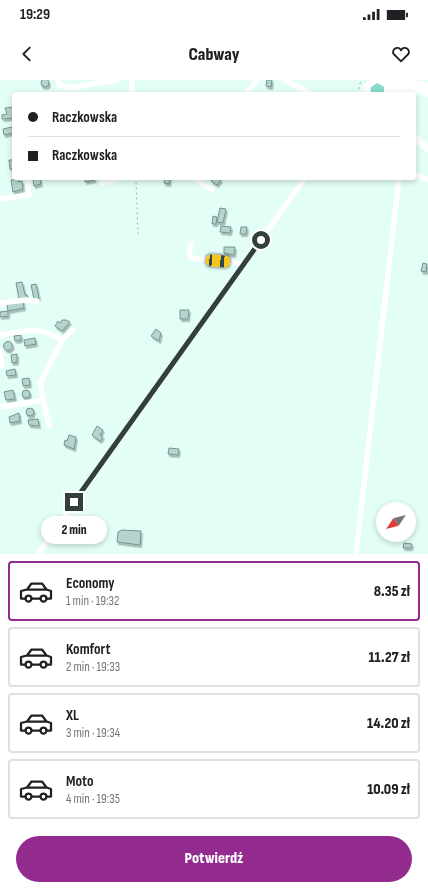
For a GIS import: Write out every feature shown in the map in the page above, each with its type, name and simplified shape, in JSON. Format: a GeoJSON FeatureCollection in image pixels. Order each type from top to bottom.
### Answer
{"type":"FeatureCollection","features":[{"type":"Feature","properties":{"kind":"highway"},"geometry":{"type":"LineString","coordinates":[[383,81],[389,84],[414,82],[428,87]]}},
{"type":"Feature","properties":{"kind":"highway"},"geometry":{"type":"LineString","coordinates":[[392,92],[410,88],[428,94]]}},
{"type":"Feature","properties":{"kind":"main road"},"geometry":{"type":"LineString","coordinates":[[367,92],[371,81]]}},
{"type":"Feature","properties":{"kind":"main road"},"geometry":{"type":"LineString","coordinates":[[383,81],[389,88],[389,92]]}},
{"type":"Feature","properties":{"kind":"main road"},"geometry":{"type":"LineString","coordinates":[[416,139],[428,149]]}},
{"type":"Feature","properties":{"kind":"street"},"geometry":{"type":"LineString","coordinates":[[58,80],[59,84],[69,88],[117,80]]}},
{"type":"Feature","properties":{"kind":"street"},"geometry":{"type":"LineString","coordinates":[[132,80],[132,92]]}},
{"type":"Feature","properties":{"kind":"street"},"geometry":{"type":"LineString","coordinates":[[248,92],[257,80]]}},
{"type":"Feature","properties":{"kind":"street"},"geometry":{"type":"LineString","coordinates":[[285,80],[307,92]]}},
{"type":"Feature","properties":{"kind":"street"},"geometry":{"type":"LineString","coordinates":[[416,175],[428,180]]}},
{"type":"Feature","properties":{"kind":"street"},"geometry":{"type":"LineString","coordinates":[[0,199],[28,195],[27,180]]}},
{"type":"Feature","properties":{"kind":"street"},"geometry":{"type":"LineString","coordinates":[[102,183],[113,180]]}},
{"type":"Feature","properties":{"kind":"street"},"geometry":{"type":"LineString","coordinates":[[196,180],[212,190]]}},
{"type":"Feature","properties":{"kind":"street"},"geometry":{"type":"LineString","coordinates":[[38,554],[304,180]]}},
{"type":"Feature","properties":{"kind":"street"},"geometry":{"type":"LineString","coordinates":[[356,554],[399,180]]}},
{"type":"Feature","properties":{"kind":"street"},"geometry":{"type":"LineString","coordinates":[[191,244],[188,254],[191,258],[238,263],[243,265]]}},
{"type":"Feature","properties":{"kind":"street"},"geometry":{"type":"LineString","coordinates":[[0,303],[26,300],[37,301]]}},
{"type":"Feature","properties":{"kind":"street"},"geometry":{"type":"LineString","coordinates":[[0,335],[40,330],[51,333],[62,340]]}},
{"type":"Feature","properties":{"kind":"street"},"geometry":{"type":"LineString","coordinates":[[49,426],[40,382],[62,340],[73,330]]}},
{"type":"Feature","properties":{"kind":"street"},"geometry":{"type":"LineString","coordinates":[[0,351],[2,366]]}},
{"type":"Feature","properties":{"kind":"street"},"geometry":{"type":"LineString","coordinates":[[0,407],[43,400]]}},
{"type":"Feature","properties":{"kind":"path"},"geometry":{"type":"LineString","coordinates":[[358,92],[361,80]]}},
{"type":"Feature","properties":{"kind":"path"},"geometry":{"type":"LineString","coordinates":[[135,180],[138,234]]}},
{"type":"Feature","properties":{"kind":"green space"},"geometry":{"type":"Polygon","coordinates":[[[377,83],[384,86],[384,92],[370,92],[371,86],[377,83]]]}},
{"type":"Feature","properties":{"kind":"building"},"geometry":{"type":"Polygon","coordinates":[[[45,79],[48,80],[48,86],[45,87],[42,86],[41,83],[42,80],[45,79]]]}},
{"type":"Feature","properties":{"kind":"building"},"geometry":{"type":"Polygon","coordinates":[[[267,80],[272,80],[271,87],[266,86],[267,80]]]}},
{"type":"Feature","properties":{"kind":"building"},"geometry":{"type":"Polygon","coordinates":[[[12,107],[12,118],[2,119],[2,115],[7,114],[5,108],[12,107]]]}},
{"type":"Feature","properties":{"kind":"building"},"geometry":{"type":"Polygon","coordinates":[[[12,127],[12,133],[4,135],[3,129],[12,127]]]}},
{"type":"Feature","properties":{"kind":"building"},"geometry":{"type":"Polygon","coordinates":[[[9,160],[12,160],[12,169],[10,169],[9,160]]]}},
{"type":"Feature","properties":{"kind":"building"},"geometry":{"type":"Polygon","coordinates":[[[11,180],[18,180],[19,182],[22,181],[23,189],[13,192],[11,180]]]}},
{"type":"Feature","properties":{"kind":"building"},"geometry":{"type":"Polygon","coordinates":[[[33,180],[40,180],[41,184],[34,186],[33,180]]]}},
{"type":"Feature","properties":{"kind":"building"},"geometry":{"type":"Polygon","coordinates":[[[165,180],[170,180],[169,184],[164,183],[165,180]]]}},
{"type":"Feature","properties":{"kind":"building"},"geometry":{"type":"Polygon","coordinates":[[[212,180],[221,180],[217,185],[212,180]]]}},
{"type":"Feature","properties":{"kind":"building"},"geometry":{"type":"Polygon","coordinates":[[[220,208],[226,209],[223,223],[217,222],[220,208]]]}},
{"type":"Feature","properties":{"kind":"building"},"geometry":{"type":"Polygon","coordinates":[[[213,216],[217,217],[216,224],[212,224],[213,216]]]}},
{"type":"Feature","properties":{"kind":"building"},"geometry":{"type":"Polygon","coordinates":[[[221,226],[231,227],[230,233],[220,232],[221,226]]]}},
{"type":"Feature","properties":{"kind":"building"},"geometry":{"type":"Polygon","coordinates":[[[241,227],[247,227],[246,234],[240,234],[241,227]]]}},
{"type":"Feature","properties":{"kind":"building"},"geometry":{"type":"Polygon","coordinates":[[[224,247],[235,247],[234,255],[224,253],[224,247]]]}},
{"type":"Feature","properties":{"kind":"building"},"geometry":{"type":"Polygon","coordinates":[[[423,263],[427,264],[426,272],[421,271],[423,263]]]}},
{"type":"Feature","properties":{"kind":"building"},"geometry":{"type":"Polygon","coordinates":[[[22,282],[25,295],[27,295],[28,298],[19,299],[16,283],[22,282]]]}},
{"type":"Feature","properties":{"kind":"building"},"geometry":{"type":"Polygon","coordinates":[[[36,284],[39,298],[34,299],[31,285],[36,284]]]}},
{"type":"Feature","properties":{"kind":"building"},"geometry":{"type":"Polygon","coordinates":[[[23,301],[24,308],[8,311],[7,304],[23,301]]]}},
{"type":"Feature","properties":{"kind":"building"},"geometry":{"type":"Polygon","coordinates":[[[180,310],[189,310],[188,319],[180,319],[180,310]]]}},
{"type":"Feature","properties":{"kind":"building"},"geometry":{"type":"Polygon","coordinates":[[[8,311],[8,316],[0,317],[0,312],[8,311]]]}},
{"type":"Feature","properties":{"kind":"building"},"geometry":{"type":"Polygon","coordinates":[[[62,320],[70,322],[62,331],[55,326],[58,321],[60,323],[62,320]]]}},
{"type":"Feature","properties":{"kind":"building"},"geometry":{"type":"Polygon","coordinates":[[[156,329],[161,333],[159,341],[151,336],[156,329]]]}},
{"type":"Feature","properties":{"kind":"building"},"geometry":{"type":"Polygon","coordinates":[[[21,335],[21,340],[15,341],[14,336],[21,335]]]}},
{"type":"Feature","properties":{"kind":"building"},"geometry":{"type":"Polygon","coordinates":[[[35,338],[36,344],[25,346],[24,340],[35,338]]]}},
{"type":"Feature","properties":{"kind":"building"},"geometry":{"type":"Polygon","coordinates":[[[6,342],[10,342],[12,346],[10,350],[6,350],[4,348],[4,344],[6,342]]]}},
{"type":"Feature","properties":{"kind":"building"},"geometry":{"type":"Polygon","coordinates":[[[17,354],[17,362],[12,363],[11,355],[17,354]]]}},
{"type":"Feature","properties":{"kind":"building"},"geometry":{"type":"Polygon","coordinates":[[[15,369],[16,375],[7,376],[6,371],[15,369]]]}},
{"type":"Feature","properties":{"kind":"building"},"geometry":{"type":"Polygon","coordinates":[[[29,378],[30,385],[23,386],[22,379],[29,378]]]}},
{"type":"Feature","properties":{"kind":"building"},"geometry":{"type":"Polygon","coordinates":[[[13,390],[15,399],[6,400],[4,392],[13,390]]]}},
{"type":"Feature","properties":{"kind":"building"},"geometry":{"type":"Polygon","coordinates":[[[24,390],[28,390],[30,394],[28,398],[24,398],[22,396],[22,392],[24,390]]]}},
{"type":"Feature","properties":{"kind":"building"},"geometry":{"type":"Polygon","coordinates":[[[30,408],[33,409],[33,415],[30,416],[27,415],[26,412],[27,409],[30,408]]]}},
{"type":"Feature","properties":{"kind":"building"},"geometry":{"type":"Polygon","coordinates":[[[19,413],[20,421],[10,423],[9,417],[19,413]]]}},
{"type":"Feature","properties":{"kind":"building"},"geometry":{"type":"Polygon","coordinates":[[[38,419],[39,426],[29,425],[28,420],[38,419]]]}},
{"type":"Feature","properties":{"kind":"building"},"geometry":{"type":"Polygon","coordinates":[[[97,426],[103,430],[100,435],[103,437],[100,441],[92,435],[97,426]]]}},
{"type":"Feature","properties":{"kind":"building"},"geometry":{"type":"Polygon","coordinates":[[[69,435],[76,437],[74,449],[64,445],[65,440],[67,441],[69,435]]]}},
{"type":"Feature","properties":{"kind":"building"},"geometry":{"type":"Polygon","coordinates":[[[169,448],[179,449],[178,455],[168,454],[169,448]]]}},
{"type":"Feature","properties":{"kind":"building"},"geometry":{"type":"Polygon","coordinates":[[[122,530],[141,531],[140,545],[117,542],[118,532],[122,530]]]}},
{"type":"Feature","properties":{"kind":"building"},"geometry":{"type":"Polygon","coordinates":[[[404,543],[412,544],[411,548],[403,548],[404,543]]]}},
{"type":"Feature","properties":{"kind":"route"},"geometry":{"type":"LineString","coordinates":[[74,502],[261,240]]}}]}
